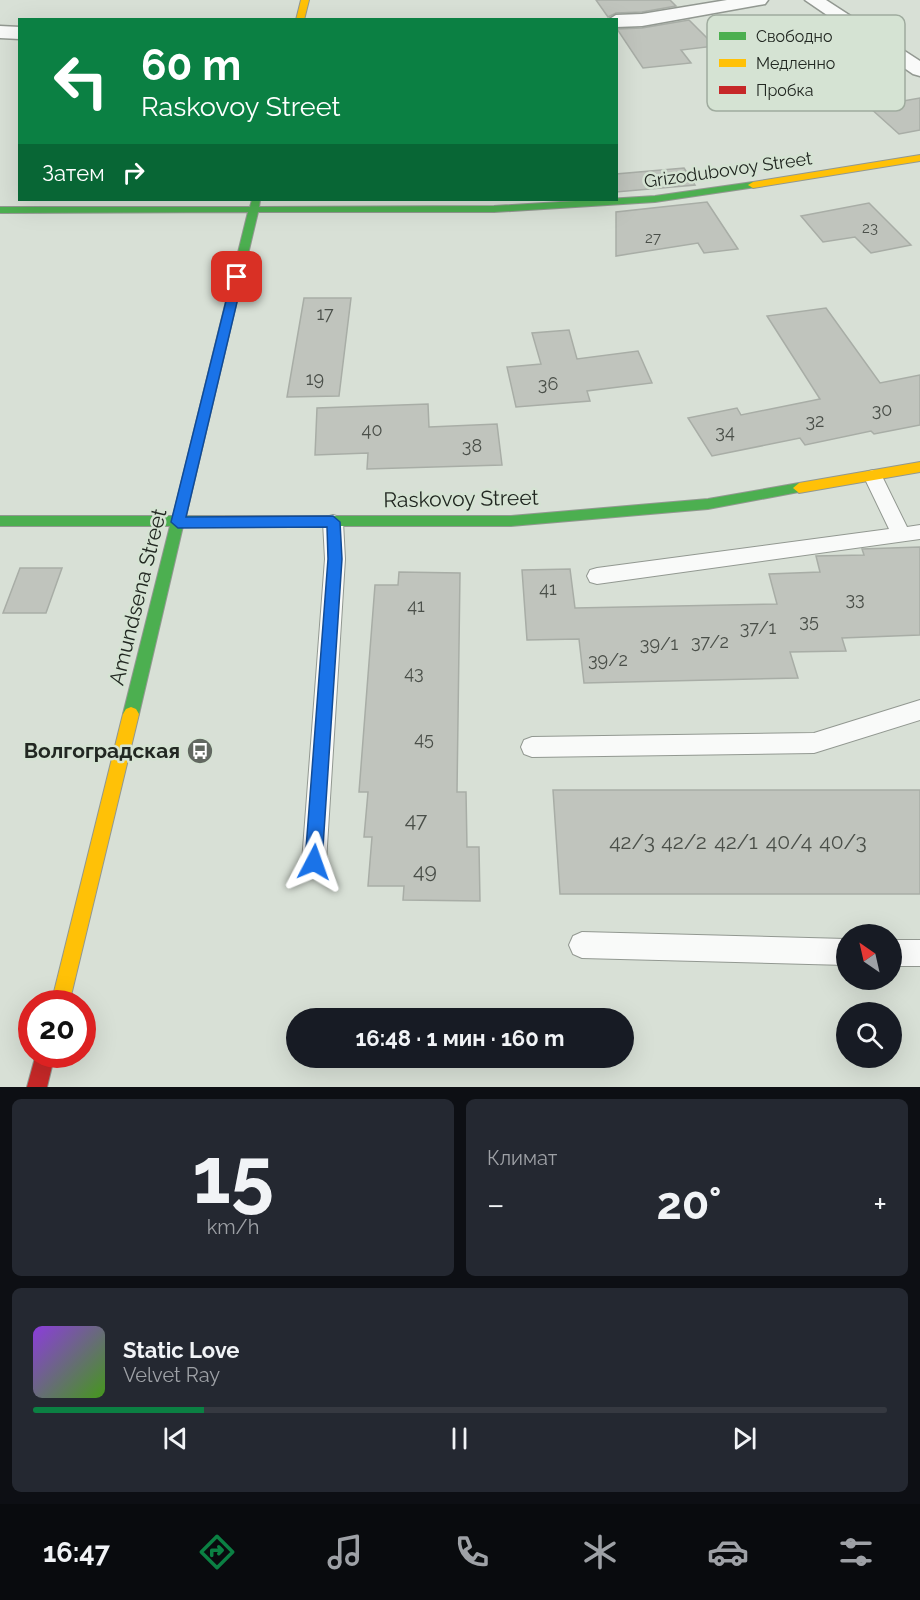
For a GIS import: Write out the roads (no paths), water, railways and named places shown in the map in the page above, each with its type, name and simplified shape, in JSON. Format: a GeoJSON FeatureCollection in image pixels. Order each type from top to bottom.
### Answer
{"type":"FeatureCollection","features":[{"type":"Feature","properties":{"kind":"street"},"geometry":{"type":"LineString","coordinates":[[300,18],[305,0]]}},
{"type":"Feature","properties":{"kind":"street"},"geometry":{"type":"LineString","coordinates":[[618,21],[642,20],[759,0]]}},
{"type":"Feature","properties":{"kind":"street"},"geometry":{"type":"LineString","coordinates":[[814,0],[837,15]]}},
{"type":"Feature","properties":{"kind":"street"},"geometry":{"type":"LineString","coordinates":[[0,33],[18,33]]}},
{"type":"Feature","properties":{"kind":"street"},"geometry":{"type":"LineString","coordinates":[[905,60],[920,70]]}},
{"type":"Feature","properties":{"kind":"street","name":"Grizodubovoy Street"},"geometry":{"type":"LineString","coordinates":[[0,210],[255,205],[494,209],[655,199],[850,171],[920,158]]}},
{"type":"Feature","properties":{"kind":"street","name":"Amundsena Street"},"geometry":{"type":"LineString","coordinates":[[63,990],[255,205]]}},
{"type":"Feature","properties":{"kind":"street","name":"Raskovoy Street"},"geometry":{"type":"LineString","coordinates":[[0,521],[511,521],[708,504],[920,467]]}},
{"type":"Feature","properties":{"kind":"street"},"geometry":{"type":"LineString","coordinates":[[38,1087],[43,1068]]}},
{"type":"Feature","properties":{"kind":"lane"},"geometry":{"type":"LineString","coordinates":[[597,576],[911,533],[873,477]]}},
{"type":"Feature","properties":{"kind":"lane"},"geometry":{"type":"LineString","coordinates":[[314,862],[335,559],[333,522]]}},
{"type":"Feature","properties":{"kind":"lane"},"geometry":{"type":"LineString","coordinates":[[532,747],[814,742],[920,710]]}},
{"type":"Feature","properties":{"kind":"lane"},"geometry":{"type":"LineString","coordinates":[[582,945],[836,952]]}},
{"type":"Feature","properties":{"kind":"lane"},"geometry":{"type":"LineString","coordinates":[[902,953],[920,953]]}},
{"type":"Feature","properties":{"kind":"place","name":"Волгоградская"},"geometry":{"type":"Point","coordinates":[200,751]}}]}
